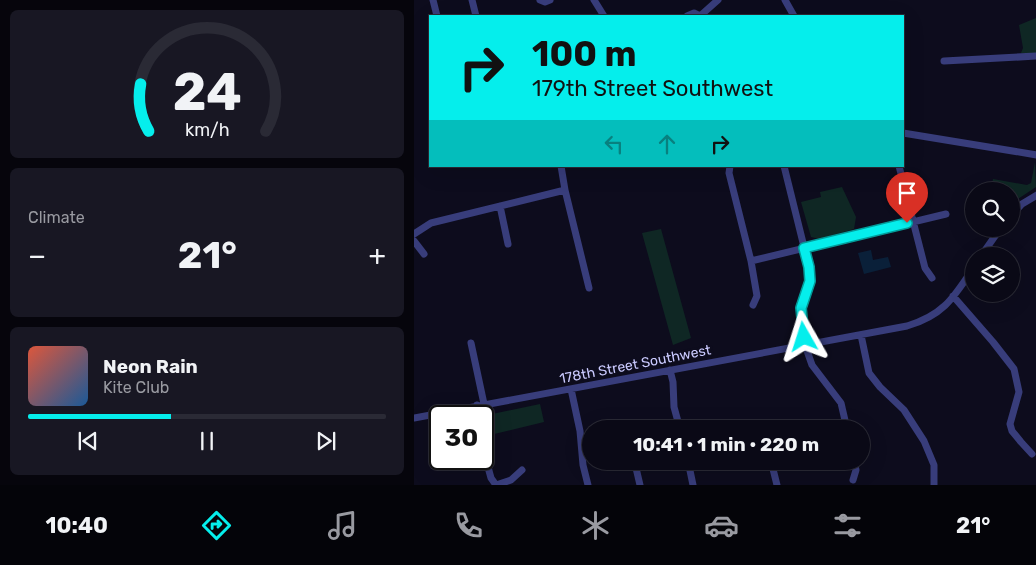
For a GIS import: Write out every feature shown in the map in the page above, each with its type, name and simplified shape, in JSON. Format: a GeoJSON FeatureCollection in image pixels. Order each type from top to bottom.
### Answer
{"type":"FeatureCollection","features":[{"type":"Feature","properties":{"kind":"street"},"geometry":{"type":"LineString","coordinates":[[433,0],[437,15]]}},
{"type":"Feature","properties":{"kind":"street"},"geometry":{"type":"LineString","coordinates":[[472,0],[476,15]]}},
{"type":"Feature","properties":{"kind":"street"},"geometry":{"type":"LineString","coordinates":[[540,0],[545,2],[550,0]]}},
{"type":"Feature","properties":{"kind":"street"},"geometry":{"type":"LineString","coordinates":[[594,0],[603,15]]}},
{"type":"Feature","properties":{"kind":"street"},"geometry":{"type":"LineString","coordinates":[[701,15],[718,0]]}},
{"type":"Feature","properties":{"kind":"street"},"geometry":{"type":"LineString","coordinates":[[785,0],[793,15]]}},
{"type":"Feature","properties":{"kind":"street"},"geometry":{"type":"LineString","coordinates":[[944,61],[1036,56]]}},
{"type":"Feature","properties":{"kind":"street"},"geometry":{"type":"LineString","coordinates":[[904,133],[1036,155]]}},
{"type":"Feature","properties":{"kind":"street"},"geometry":{"type":"LineString","coordinates":[[561,167],[589,288]]}},
{"type":"Feature","properties":{"kind":"street"},"geometry":{"type":"LineString","coordinates":[[730,167],[729,172],[758,296],[753,305]]}},
{"type":"Feature","properties":{"kind":"street"},"geometry":{"type":"LineString","coordinates":[[784,167],[809,267],[810,280],[801,308],[805,345],[812,365],[841,403],[844,420]]}},
{"type":"Feature","properties":{"kind":"street"},"geometry":{"type":"LineString","coordinates":[[899,167],[925,268],[932,278]]}},
{"type":"Feature","properties":{"kind":"street"},"geometry":{"type":"LineString","coordinates":[[414,234],[431,223],[565,190]]}},
{"type":"Feature","properties":{"kind":"street"},"geometry":{"type":"LineString","coordinates":[[1020,206],[1036,195]]}},
{"type":"Feature","properties":{"kind":"street"},"geometry":{"type":"LineString","coordinates":[[500,206],[508,244]]}},
{"type":"Feature","properties":{"kind":"street"},"geometry":{"type":"LineString","coordinates":[[751,261],[946,214]]}},
{"type":"Feature","properties":{"kind":"street"},"geometry":{"type":"LineString","coordinates":[[414,242],[424,254]]}},
{"type":"Feature","properties":{"kind":"street","name":"178th Street Southwest"},"geometry":{"type":"LineString","coordinates":[[481,405],[907,326],[928,319],[942,309],[965,279]]}},
{"type":"Feature","properties":{"kind":"street"},"geometry":{"type":"LineString","coordinates":[[953,296],[1014,369],[1019,386],[1019,396],[1010,424],[1012,431],[1032,454]]}},
{"type":"Feature","properties":{"kind":"street"},"geometry":{"type":"LineString","coordinates":[[861,334],[869,373],[880,387],[904,410],[924,441],[934,465],[934,485]]}},
{"type":"Feature","properties":{"kind":"street"},"geometry":{"type":"LineString","coordinates":[[471,343],[481,405]]}},
{"type":"Feature","properties":{"kind":"street"},"geometry":{"type":"LineString","coordinates":[[670,370],[673,382],[674,407],[678,420]]}},
{"type":"Feature","properties":{"kind":"street"},"geometry":{"type":"LineString","coordinates":[[571,388],[582,436]]}},
{"type":"Feature","properties":{"kind":"street","name":"178th Street Southwest"},"geometry":{"type":"LineString","coordinates":[[414,418],[429,415]]}},
{"type":"Feature","properties":{"kind":"street"},"geometry":{"type":"LineString","coordinates":[[489,470],[496,485],[511,480],[522,470]]}},
{"type":"Feature","properties":{"kind":"street"},"geometry":{"type":"LineString","coordinates":[[584,470],[588,485]]}},
{"type":"Feature","properties":{"kind":"street"},"geometry":{"type":"LineString","coordinates":[[636,470],[640,485]]}},
{"type":"Feature","properties":{"kind":"street"},"geometry":{"type":"LineString","coordinates":[[690,470],[693,485]]}},
{"type":"Feature","properties":{"kind":"street"},"geometry":{"type":"LineString","coordinates":[[773,470],[777,485]]}},
{"type":"Feature","properties":{"kind":"street"},"geometry":{"type":"LineString","coordinates":[[853,480],[856,470]]}},
{"type":"Feature","properties":{"kind":"green space"},"geometry":{"type":"Polygon","coordinates":[[[1036,18],[1036,53],[1021,53],[1023,48],[1019,25],[1036,18]]]}},
{"type":"Feature","properties":{"kind":"green space"},"geometry":{"type":"Polygon","coordinates":[[[1035,162],[1036,187],[1020,198],[1020,184],[1027,185],[1031,183],[1035,162]]]}},
{"type":"Feature","properties":{"kind":"green space"},"geometry":{"type":"Polygon","coordinates":[[[993,179],[1010,182],[992,182],[993,179]]]}},
{"type":"Feature","properties":{"kind":"green space"},"geometry":{"type":"Polygon","coordinates":[[[842,187],[856,217],[854,229],[819,239],[811,237],[801,202],[821,197],[820,192],[842,187]]]}},
{"type":"Feature","properties":{"kind":"green space"},"geometry":{"type":"Polygon","coordinates":[[[661,229],[691,338],[673,345],[642,233],[661,229]]]}},
{"type":"Feature","properties":{"kind":"green space"},"geometry":{"type":"Polygon","coordinates":[[[540,404],[544,422],[494,434],[494,414],[540,404]]]}},
{"type":"Feature","properties":{"kind":"water"},"geometry":{"type":"Polygon","coordinates":[[[871,250],[873,260],[888,257],[891,267],[864,274],[858,253],[871,250]]]}},
{"type":"Feature","properties":{"kind":"route"},"geometry":{"type":"LineString","coordinates":[[804,337],[801,308],[810,281],[809,267],[804,248],[907,223]]}}]}
